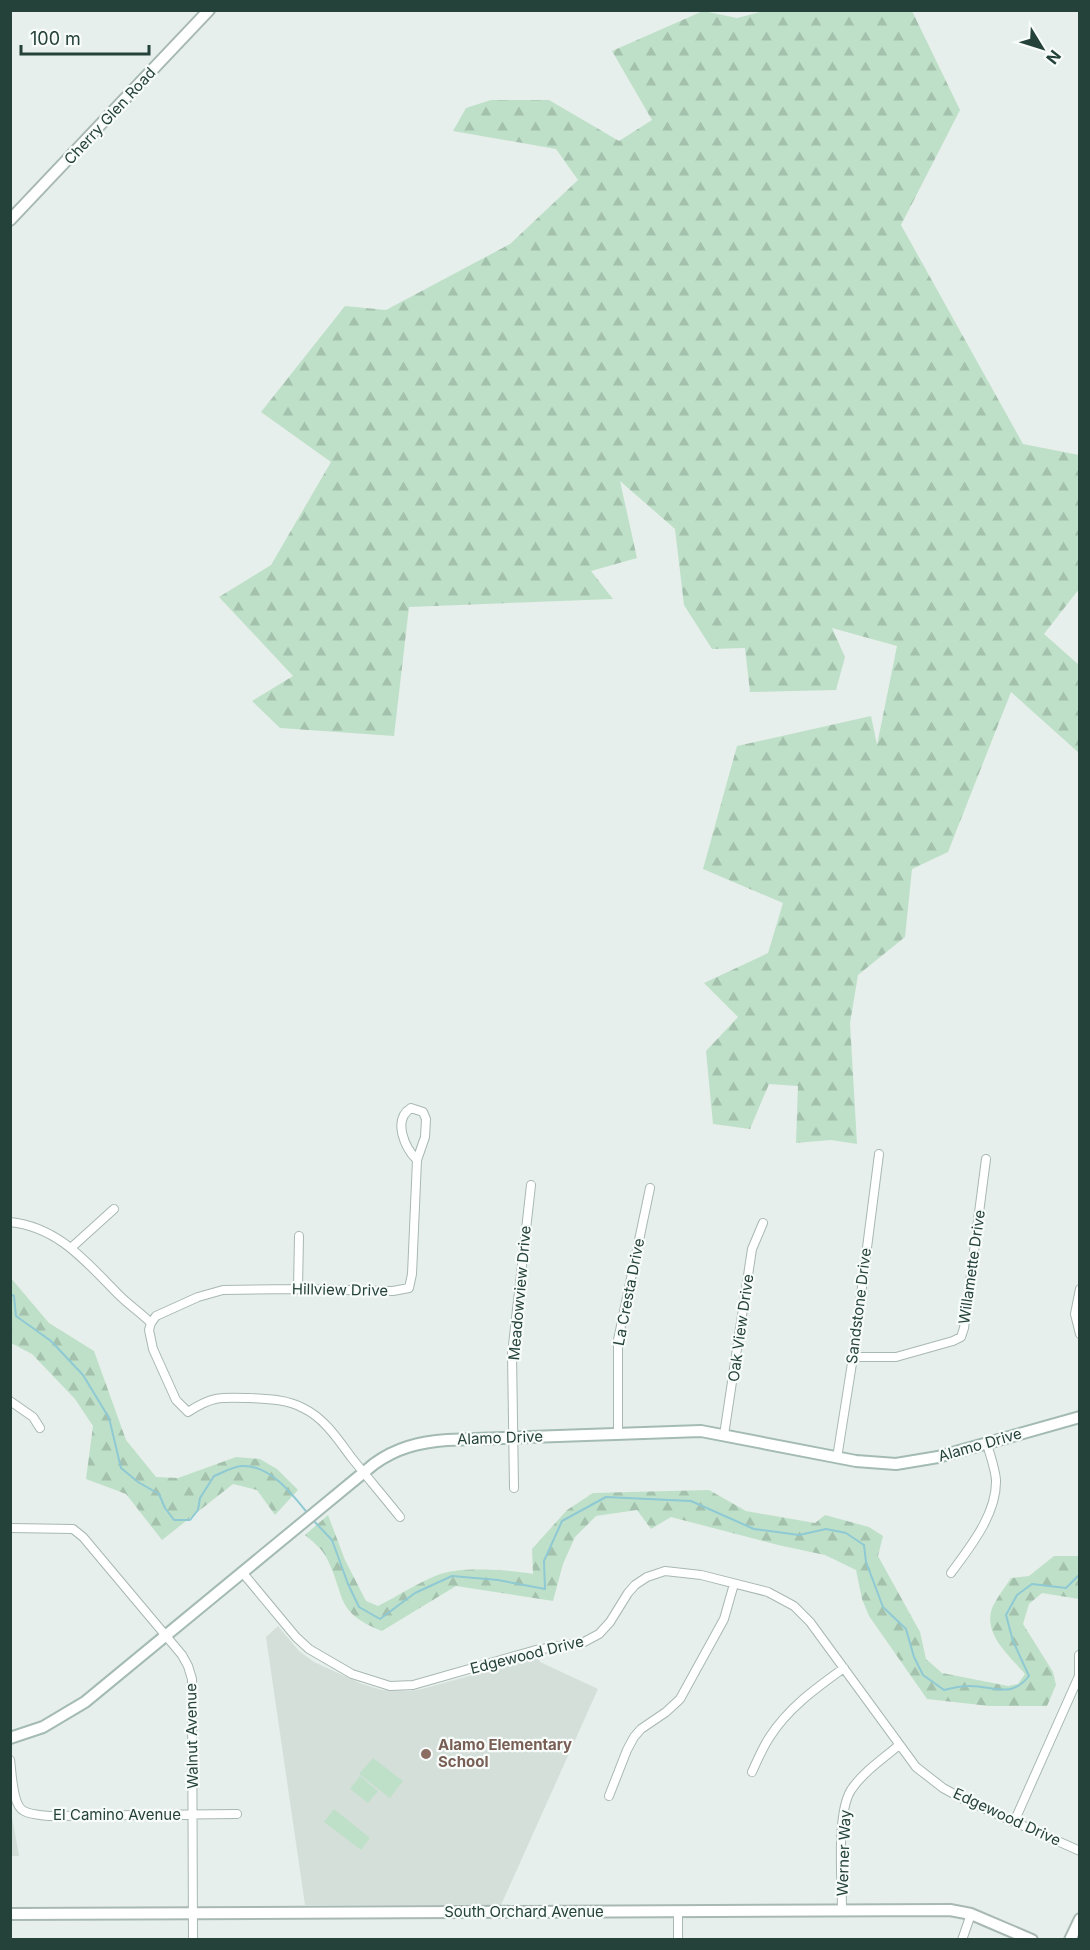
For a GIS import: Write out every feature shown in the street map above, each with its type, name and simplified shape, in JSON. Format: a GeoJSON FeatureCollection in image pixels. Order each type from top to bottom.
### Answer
{"type":"FeatureCollection","features":[{"type":"Feature","properties":{"kind":"street","name":"Cherry Glen Road"},"geometry":{"type":"LineString","coordinates":[[10,220],[209,10]]}},
{"type":"Feature","properties":{"kind":"street"},"geometry":{"type":"LineString","coordinates":[[411,1108],[423,1112],[426,1119],[425,1137],[417,1160],[403,1140],[404,1113],[411,1108]]}},
{"type":"Feature","properties":{"kind":"street","name":"Sandstone Drive"},"geometry":{"type":"LineString","coordinates":[[837,1458],[853,1357],[879,1154]]}},
{"type":"Feature","properties":{"kind":"street","name":"Willamette Drive"},"geometry":{"type":"LineString","coordinates":[[853,1357],[896,1356],[961,1337],[986,1159]]}},
{"type":"Feature","properties":{"kind":"street","name":"Hillview Drive"},"geometry":{"type":"LineString","coordinates":[[151,1323],[156,1316],[182,1304],[223,1290],[393,1291],[409,1288],[412,1274],[417,1160]]}},
{"type":"Feature","properties":{"kind":"street","name":"Meadowview Drive"},"geometry":{"type":"LineString","coordinates":[[514,1488],[512,1354],[531,1185]]}},
{"type":"Feature","properties":{"kind":"street","name":"La Cresta Drive"},"geometry":{"type":"LineString","coordinates":[[618,1433],[618,1340],[650,1188]]}},
{"type":"Feature","properties":{"kind":"street"},"geometry":{"type":"LineString","coordinates":[[72,1247],[114,1209]]}},
{"type":"Feature","properties":{"kind":"street"},"geometry":{"type":"LineString","coordinates":[[10,1222],[41,1230],[72,1247],[121,1297],[151,1323],[149,1330],[153,1349],[176,1400],[188,1412],[203,1401],[214,1398],[269,1399],[303,1408],[330,1429],[400,1517]]}},
{"type":"Feature","properties":{"kind":"street","name":"Oak View Drive"},"geometry":{"type":"LineString","coordinates":[[724,1435],[752,1250],[763,1223]]}},
{"type":"Feature","properties":{"kind":"street"},"geometry":{"type":"LineString","coordinates":[[298,1289],[299,1236]]}},
{"type":"Feature","properties":{"kind":"street"},"geometry":{"type":"LineString","coordinates":[[1080,1289],[1075,1314],[1080,1334]]}},
{"type":"Feature","properties":{"kind":"street"},"geometry":{"type":"LineString","coordinates":[[10,1401],[33,1417],[40,1428]]}},
{"type":"Feature","properties":{"kind":"street","name":"Alamo Drive"},"geometry":{"type":"LineString","coordinates":[[10,1738],[43,1727],[85,1702],[363,1472],[395,1450],[414,1444],[429,1441],[514,1437],[701,1431],[878,1464],[913,1462],[1080,1417]]}},
{"type":"Feature","properties":{"kind":"street"},"geometry":{"type":"LineString","coordinates":[[951,1573],[985,1522],[993,1499],[996,1481],[987,1443]]}},
{"type":"Feature","properties":{"kind":"street","name":"Walnut Avenue"},"geometry":{"type":"LineString","coordinates":[[10,1528],[74,1529],[90,1545],[186,1661],[192,1679],[193,1940]]}},
{"type":"Feature","properties":{"kind":"street","name":"Edgewood Drive"},"geometry":{"type":"LineString","coordinates":[[242,1572],[296,1637],[309,1649],[352,1674],[390,1686],[414,1685],[536,1650],[584,1642],[599,1634],[610,1622],[635,1585],[647,1577],[665,1571],[701,1575],[768,1592],[794,1606],[810,1622],[916,1767],[943,1788],[963,1799],[1080,1851]]}},
{"type":"Feature","properties":{"kind":"street"},"geometry":{"type":"LineString","coordinates":[[609,1796],[634,1737],[680,1699],[724,1619],[734,1584]]}},
{"type":"Feature","properties":{"kind":"street"},"geometry":{"type":"LineString","coordinates":[[1014,1822],[1079,1676],[1079,1655]]}},
{"type":"Feature","properties":{"kind":"street"},"geometry":{"type":"LineString","coordinates":[[752,1772],[768,1739],[785,1716],[801,1700],[844,1668]]}},
{"type":"Feature","properties":{"kind":"street","name":"Werner Way"},"geometry":{"type":"LineString","coordinates":[[842,1910],[844,1806],[861,1777],[899,1745]]}},
{"type":"Feature","properties":{"kind":"street","name":"El Camino Avenue"},"geometry":{"type":"LineString","coordinates":[[10,1760],[16,1802],[23,1811],[49,1816],[193,1815]]}},
{"type":"Feature","properties":{"kind":"street"},"geometry":{"type":"LineString","coordinates":[[193,1815],[237,1814]]}},
{"type":"Feature","properties":{"kind":"street","name":"South Orchard Avenue"},"geometry":{"type":"LineString","coordinates":[[10,1914],[950,1910],[971,1914],[1032,1940]]}},
{"type":"Feature","properties":{"kind":"street"},"geometry":{"type":"LineString","coordinates":[[678,1911],[678,1940]]}},
{"type":"Feature","properties":{"kind":"street"},"geometry":{"type":"LineString","coordinates":[[962,1940],[971,1914]]}},
{"type":"Feature","properties":{"kind":"street"},"geometry":{"type":"LineString","coordinates":[[1070,1940],[1080,1919]]}},
{"type":"Feature","properties":{"kind":"shaded area","name":"Alamo Elementary School"},"geometry":{"type":"Polygon","coordinates":[[[278,1626],[299,1651],[314,1662],[362,1684],[382,1690],[422,1689],[538,1657],[540,1662],[598,1689],[501,1905],[305,1905],[266,1637],[278,1626]]]}},
{"type":"Feature","properties":{"kind":"shaded area"},"geometry":{"type":"Polygon","coordinates":[[[10,1808],[14,1828],[19,1856],[11,1856],[10,1808]]]}},
{"type":"Feature","properties":{"kind":"green space"},"geometry":{"type":"Polygon","coordinates":[[[768,10],[912,11],[960,110],[901,225],[1023,444],[1079,455],[1079,589],[1044,634],[1079,665],[1079,753],[1011,692],[948,852],[912,869],[905,937],[858,975],[850,1023],[857,1144],[831,1140],[796,1143],[798,1086],[769,1084],[750,1129],[713,1124],[706,1051],[738,1017],[704,983],[768,953],[783,903],[703,869],[737,746],[871,716],[877,745],[897,646],[832,628],[845,657],[836,690],[750,692],[745,648],[712,649],[684,605],[675,529],[620,481],[637,558],[591,571],[613,599],[409,607],[394,736],[280,728],[252,701],[293,676],[219,597],[271,565],[331,462],[261,412],[345,306],[386,310],[510,244],[578,180],[556,149],[453,131],[466,108],[491,100],[549,100],[619,141],[652,120],[612,51],[703,11],[737,18],[768,10]]]}},
{"type":"Feature","properties":{"kind":"green space"},"geometry":{"type":"Polygon","coordinates":[[[10,1277],[49,1323],[94,1351],[126,1440],[156,1477],[178,1478],[236,1457],[260,1459],[277,1469],[298,1490],[275,1515],[257,1490],[233,1484],[162,1540],[126,1494],[86,1479],[93,1426],[75,1399],[32,1354],[11,1343],[10,1277]]]}},
{"type":"Feature","properties":{"kind":"green space"},"geometry":{"type":"Polygon","coordinates":[[[709,1490],[746,1511],[815,1523],[825,1515],[869,1527],[883,1536],[878,1556],[920,1632],[926,1659],[942,1673],[1008,1686],[1018,1684],[1025,1674],[1005,1652],[994,1635],[990,1616],[995,1602],[1011,1578],[1029,1576],[1054,1556],[1079,1556],[1079,1599],[1042,1593],[1029,1604],[1023,1624],[1053,1672],[1056,1685],[1047,1706],[989,1706],[927,1699],[869,1616],[862,1599],[856,1570],[825,1555],[671,1517],[651,1529],[637,1510],[596,1516],[575,1537],[563,1564],[553,1601],[456,1586],[382,1631],[366,1624],[348,1609],[325,1555],[305,1535],[328,1515],[345,1560],[366,1601],[378,1606],[424,1581],[449,1572],[486,1570],[533,1574],[532,1549],[567,1510],[593,1493],[709,1490]]]}},
{"type":"Feature","properties":{"kind":"green space"},"geometry":{"type":"Polygon","coordinates":[[[373,1758],[403,1781],[390,1798],[359,1774],[373,1758]]]}},
{"type":"Feature","properties":{"kind":"green space"},"geometry":{"type":"Polygon","coordinates":[[[360,1776],[378,1791],[368,1803],[350,1789],[360,1776]]]}},
{"type":"Feature","properties":{"kind":"green space"},"geometry":{"type":"Polygon","coordinates":[[[334,1809],[370,1838],[361,1850],[324,1822],[334,1809]]]}},
{"type":"Feature","properties":{"kind":"waterway"},"geometry":{"type":"LineString","coordinates":[[10,1294],[14,1296],[16,1316],[51,1341],[83,1375],[109,1418],[121,1468],[138,1482],[159,1494],[174,1520],[190,1520],[198,1510],[200,1498],[214,1476],[241,1466],[252,1467],[271,1475],[288,1490],[309,1515]]}},
{"type":"Feature","properties":{"kind":"waterway"},"geometry":{"type":"LineString","coordinates":[[312,1519],[332,1540],[359,1607],[380,1619],[415,1593],[452,1576],[498,1580],[545,1589],[544,1561],[562,1521],[606,1497],[691,1501],[754,1529],[799,1535],[826,1529],[846,1533],[864,1545],[866,1562],[883,1607],[906,1629],[914,1657],[923,1675],[944,1690],[968,1686],[1001,1690],[1015,1688],[1022,1683],[1029,1676],[1013,1641],[1006,1615],[1017,1595],[1032,1584],[1066,1588],[1080,1574]]}},
{"type":"Feature","properties":{"kind":"place","name":"Alamo Elementary School"},"geometry":{"type":"Point","coordinates":[426,1754]}}]}
